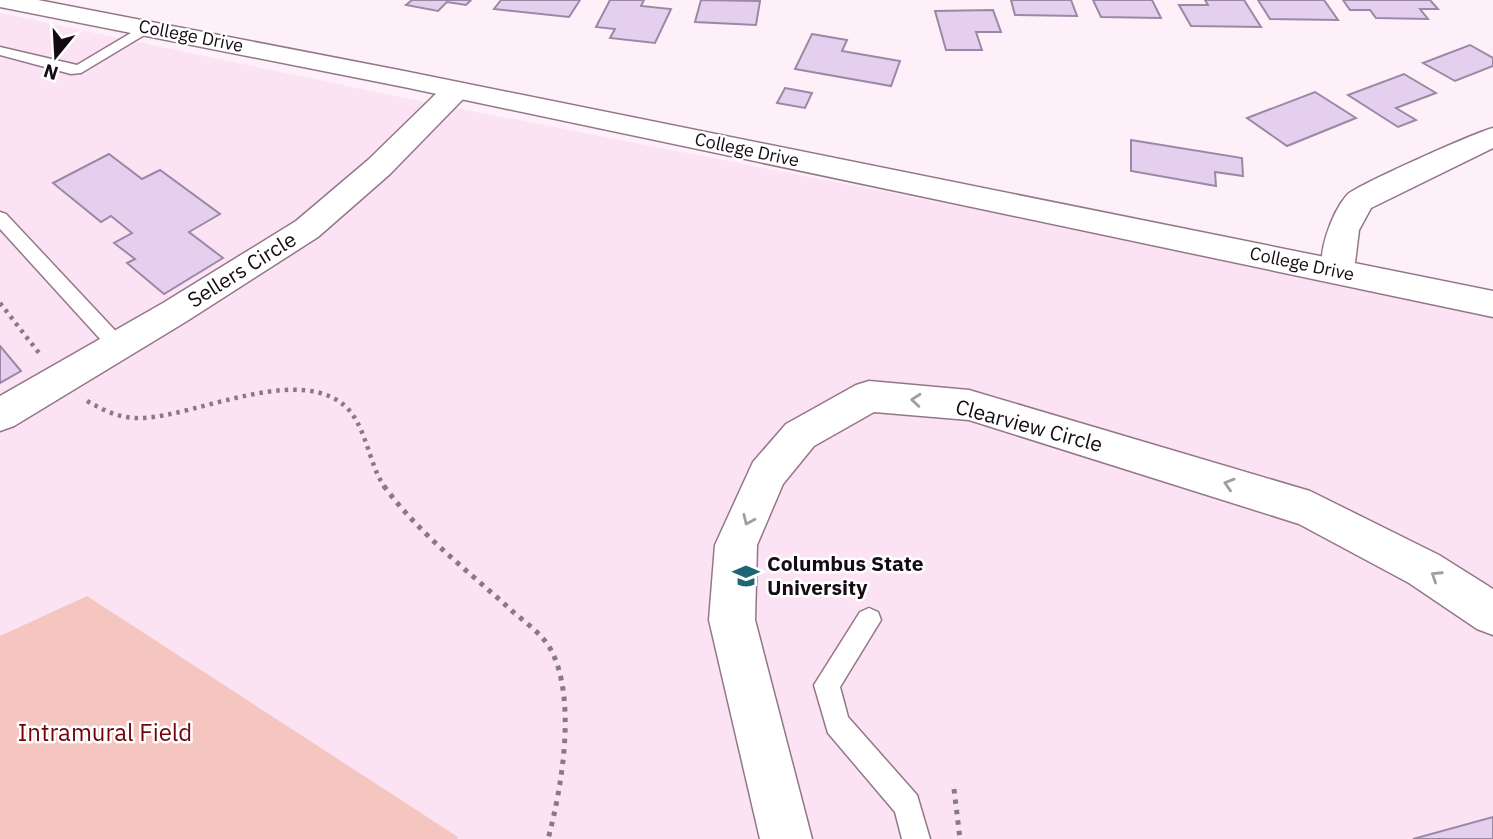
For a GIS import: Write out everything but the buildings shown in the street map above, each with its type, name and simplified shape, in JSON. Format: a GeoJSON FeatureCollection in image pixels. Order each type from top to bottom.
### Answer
{"type":"FeatureCollection","features":[{"type":"Feature","properties":{"kind":"street","name":"College Drive"},"geometry":{"type":"LineString","coordinates":[[0,0],[456,90],[1493,304]]}},
{"type":"Feature","properties":{"kind":"street","name":"Sellers Circle"},"geometry":{"type":"LineString","coordinates":[[0,415],[118,346],[307,229],[379,167],[456,90]]}},
{"type":"Feature","properties":{"kind":"street"},"geometry":{"type":"LineString","coordinates":[[1337,271],[1343,230],[1359,201],[1493,137]]}},
{"type":"Feature","properties":{"kind":"street","name":"Clearview Circle"},"geometry":{"type":"LineString","coordinates":[[786,839],[732,620],[737,545],[767,474],[800,435],[869,396],[969,405],[1310,509],[1424,569],[1493,614]]}},
{"type":"Feature","properties":{"kind":"lane"},"geometry":{"type":"LineString","coordinates":[[0,51],[71,70],[82,69],[146,28]]}},
{"type":"Feature","properties":{"kind":"lane"},"geometry":{"type":"LineString","coordinates":[[0,218],[118,346]]}},
{"type":"Feature","properties":{"kind":"lane"},"geometry":{"type":"LineString","coordinates":[[869,620],[827,685],[837,724],[907,805],[916,839]]}},
{"type":"Feature","properties":{"kind":"path"},"geometry":{"type":"LineString","coordinates":[[0,303],[62,379],[93,406],[119,415],[169,415],[277,389],[329,395],[347,407],[360,424],[365,452],[383,486],[423,528],[552,650],[561,681],[566,714],[548,839]]}},
{"type":"Feature","properties":{"kind":"path"},"geometry":{"type":"LineString","coordinates":[[954,789],[960,839]]}},
{"type":"Feature","properties":{"kind":"shaded area","name":"Columbus State University"},"geometry":{"type":"Polygon","coordinates":[[[0,13],[405,98],[1302,273],[1493,314],[1493,839],[0,839],[0,13]]]}},
{"type":"Feature","properties":{"kind":"green space","name":"Intramural Field"},"geometry":{"type":"Polygon","coordinates":[[[87,596],[458,837],[457,839],[0,839],[0,636],[87,596]]]}},
{"type":"Feature","properties":{"kind":"place","name":"Columbus State University"},"geometry":{"type":"Point","coordinates":[746,576]}}]}
